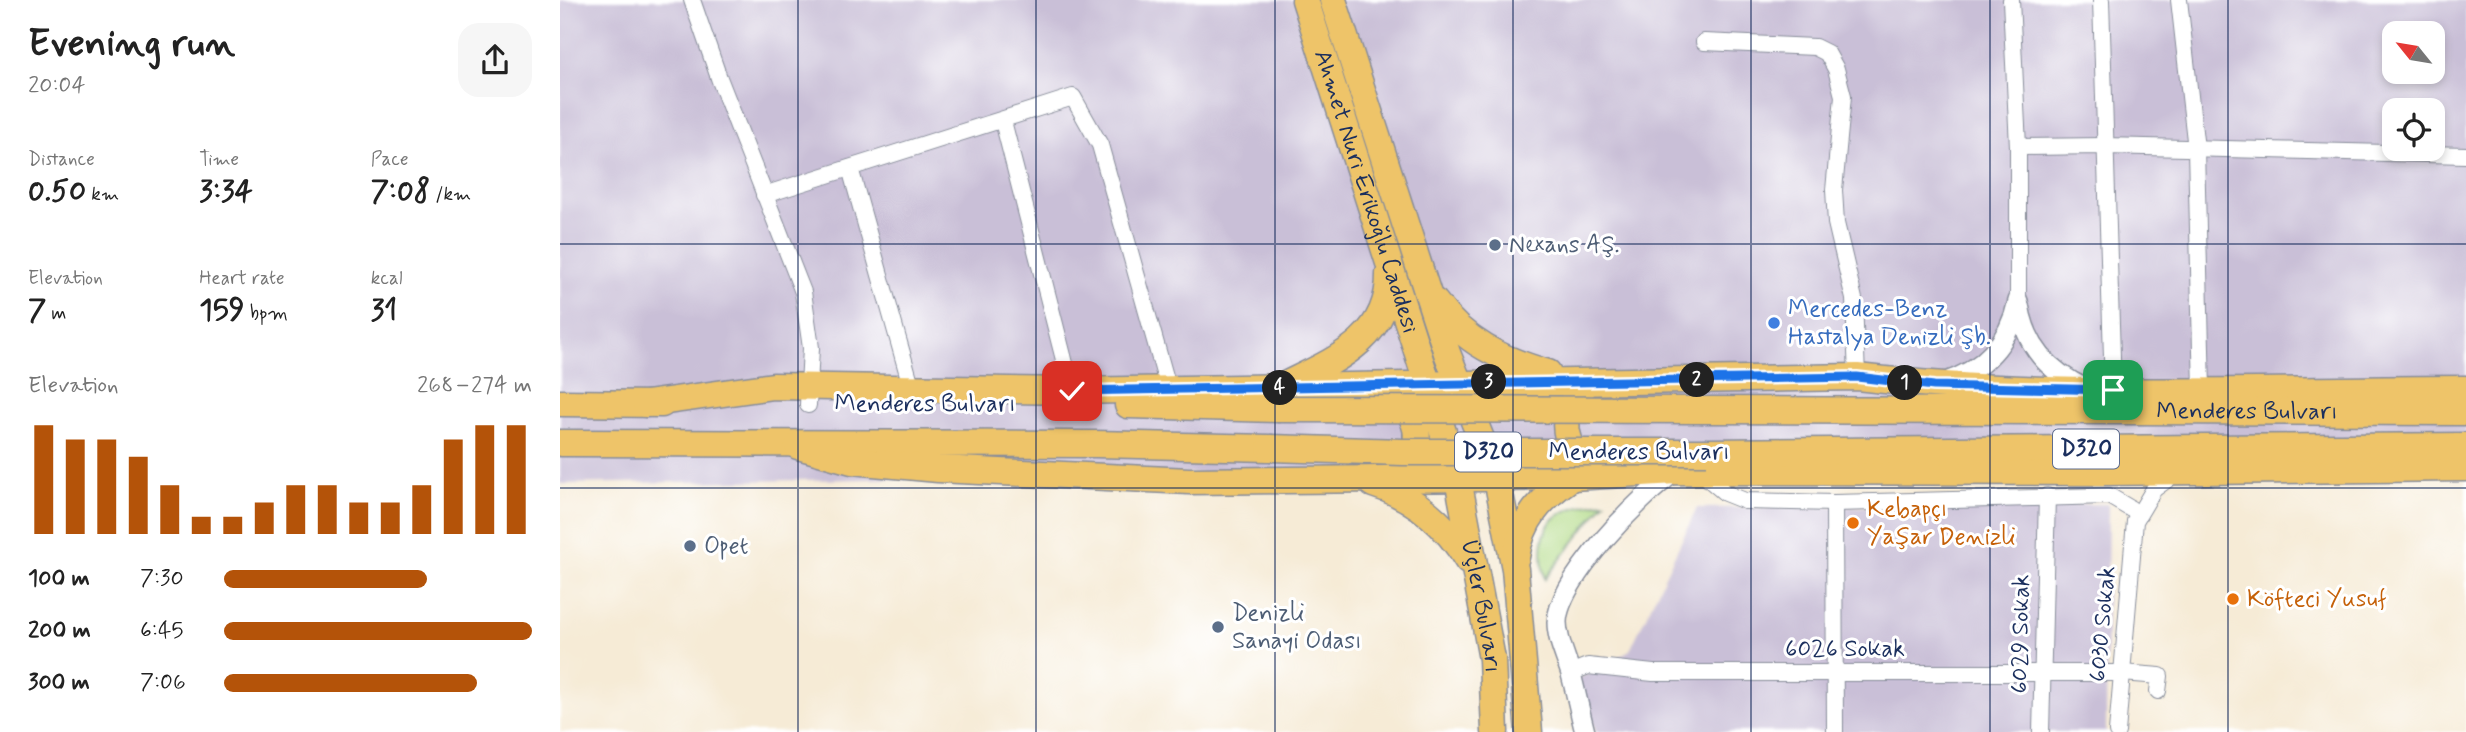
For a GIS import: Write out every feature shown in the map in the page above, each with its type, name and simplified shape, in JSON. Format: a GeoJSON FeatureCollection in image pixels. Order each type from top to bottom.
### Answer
{"type":"FeatureCollection","features":[{"type":"Feature","properties":{"kind":"main road","name":"Ahmet Nuri Erikoğlu Caddesi"},"geometry":{"type":"LineString","coordinates":[[1305,0],[1458,479]]}},
{"type":"Feature","properties":{"kind":"main road","name":"Ahmet Nuri Erikoğlu Caddesi"},"geometry":{"type":"LineString","coordinates":[[1333,0],[1457,383],[1497,479]]}},
{"type":"Feature","properties":{"kind":"main road"},"geometry":{"type":"LineString","coordinates":[[1277,399],[1364,341],[1386,304],[1389,262]]}},
{"type":"Feature","properties":{"kind":"main road"},"geometry":{"type":"LineString","coordinates":[[1428,292],[1456,327],[1480,347],[1497,356],[1570,380]]}},
{"type":"Feature","properties":{"kind":"main road"},"geometry":{"type":"LineString","coordinates":[[560,403],[646,404],[773,386],[808,396],[912,389],[1072,391],[1168,387],[1277,399],[1372,385],[1857,377],[1934,386],[2113,390],[2202,400],[2414,389],[2466,389]]}},
{"type":"Feature","properties":{"kind":"main road"},"geometry":{"type":"LineString","coordinates":[[1604,380],[1584,388],[1573,400],[1566,418],[1565,432],[1570,447],[1578,457],[1604,474]]}},
{"type":"Feature","properties":{"kind":"main road"},"geometry":{"type":"LineString","coordinates":[[1362,480],[1390,478],[1404,467],[1412,455],[1419,433],[1413,414],[1395,396],[1372,385]]}},
{"type":"Feature","properties":{"kind":"main road","name":"Menderes Bulvarı"},"geometry":{"type":"LineString","coordinates":[[808,396],[1092,404],[1277,399],[1703,410],[2202,400],[2466,412]]}},
{"type":"Feature","properties":{"kind":"main road","name":"Menderes Bulvarı"},"geometry":{"type":"LineString","coordinates":[[560,443],[798,446],[1096,444],[1403,452],[1694,465],[2466,446]]}},
{"type":"Feature","properties":{"kind":"main road"},"geometry":{"type":"LineString","coordinates":[[798,446],[852,461],[938,469],[1189,481],[1572,477],[1694,465],[2091,471],[2466,468]]}},
{"type":"Feature","properties":{"kind":"main road"},"geometry":{"type":"LineString","coordinates":[[2322,448],[2395,468]]}},
{"type":"Feature","properties":{"kind":"main road"},"geometry":{"type":"LineString","coordinates":[[1515,569],[1519,541],[1528,518],[1540,501],[1572,477]]}},
{"type":"Feature","properties":{"kind":"main road","name":"Üçler Bulvarı"},"geometry":{"type":"LineString","coordinates":[[1458,479],[1492,659],[1495,732]]}},
{"type":"Feature","properties":{"kind":"main road","name":"Üçler Bulvarı"},"geometry":{"type":"LineString","coordinates":[[1497,479],[1515,569],[1529,732]]}},
{"type":"Feature","properties":{"kind":"main road"},"geometry":{"type":"LineString","coordinates":[[1362,480],[1388,488],[1435,518],[1454,537],[1477,576]]}},
{"type":"Feature","properties":{"kind":"street"},"geometry":{"type":"LineString","coordinates":[[692,0],[803,292],[811,348],[808,396]]}},
{"type":"Feature","properties":{"kind":"street"},"geometry":{"type":"LineString","coordinates":[[2011,0],[2018,147],[2018,301],[2026,338],[2036,354],[2066,379],[2086,389]]}},
{"type":"Feature","properties":{"kind":"street"},"geometry":{"type":"LineString","coordinates":[[2101,0],[2113,390]]}},
{"type":"Feature","properties":{"kind":"street"},"geometry":{"type":"LineString","coordinates":[[2179,0],[2196,149],[2202,400]]}},
{"type":"Feature","properties":{"kind":"street"},"geometry":{"type":"LineString","coordinates":[[1704,42],[1815,47],[1827,53],[1836,69],[1843,96],[1835,176],[1836,223],[1854,299],[1857,377]]}},
{"type":"Feature","properties":{"kind":"street"},"geometry":{"type":"LineString","coordinates":[[764,195],[1073,97],[1100,145],[1168,387]]}},
{"type":"Feature","properties":{"kind":"street"},"geometry":{"type":"LineString","coordinates":[[1003,121],[1072,391]]}},
{"type":"Feature","properties":{"kind":"street"},"geometry":{"type":"LineString","coordinates":[[2018,147],[2105,146],[2466,155]]}},
{"type":"Feature","properties":{"kind":"street"},"geometry":{"type":"LineString","coordinates":[[850,167],[912,389]]}},
{"type":"Feature","properties":{"kind":"street"},"geometry":{"type":"LineString","coordinates":[[1934,386],[1967,373],[1998,349],[2013,324],[2018,301]]}},
{"type":"Feature","properties":{"kind":"street"},"geometry":{"type":"LineString","coordinates":[[2414,389],[2427,412]]}},
{"type":"Feature","properties":{"kind":"street"},"geometry":{"type":"LineString","coordinates":[[1585,732],[1557,625],[1565,596],[1636,503],[1694,465],[1724,493],[1745,501],[1834,502],[2109,496],[2133,515]]}},
{"type":"Feature","properties":{"kind":"street","name":"6030 Sokak"},"geometry":{"type":"LineString","coordinates":[[2117,732],[2133,515],[2154,488],[2182,470]]}},
{"type":"Feature","properties":{"kind":"street"},"geometry":{"type":"LineString","coordinates":[[2091,471],[2119,489],[2133,515]]}},
{"type":"Feature","properties":{"kind":"street","name":"6029 Sokak"},"geometry":{"type":"LineString","coordinates":[[2041,732],[2047,496]]}},
{"type":"Feature","properties":{"kind":"street"},"geometry":{"type":"LineString","coordinates":[[1834,502],[1835,732]]}},
{"type":"Feature","properties":{"kind":"street","name":"6026 Sokak"},"geometry":{"type":"LineString","coordinates":[[1570,673],[1588,666],[1653,673],[2122,673],[2160,676],[2158,691]]}},
{"type":"Feature","properties":{"kind":"street"},"geometry":{"type":"LineString","coordinates":[[1570,673],[1568,708],[1574,732]]}},
{"type":"Feature","properties":{"kind":"shaded area"},"geometry":{"type":"Polygon","coordinates":[[[560,0],[2466,0],[2466,453],[560,484],[560,0]]]}},
{"type":"Feature","properties":{"kind":"shaded area"},"geometry":{"type":"Polygon","coordinates":[[[2108,504],[2106,732],[1596,732],[1578,679],[1630,650],[1697,508],[2108,504]]]}},
{"type":"Feature","properties":{"kind":"green space"},"geometry":{"type":"Polygon","coordinates":[[[1605,502],[1545,579],[1542,545],[1551,522],[1571,509],[1605,502]]]}},
{"type":"Feature","properties":{"kind":"place","name":"Nexans AŞ."},"geometry":{"type":"Point","coordinates":[1495,245]}},
{"type":"Feature","properties":{"kind":"place","name":"Mercedes-Benz Hastalya Denizli Şb."},"geometry":{"type":"Point","coordinates":[1774,323]}},
{"type":"Feature","properties":{"kind":"place","name":"Kebapçı Yaşar Denizli"},"geometry":{"type":"Point","coordinates":[1853,523]}},
{"type":"Feature","properties":{"kind":"place","name":"Opet"},"geometry":{"type":"Point","coordinates":[690,546]}},
{"type":"Feature","properties":{"kind":"place","name":"Köfteci Yusuf"},"geometry":{"type":"Point","coordinates":[2233,599]}},
{"type":"Feature","properties":{"kind":"place","name":"Denizli Sanayi Odası"},"geometry":{"type":"Point","coordinates":[1218,627]}},
{"type":"Feature","properties":{"kind":"route"},"geometry":{"type":"LineString","coordinates":[[1072,391],[1168,387],[1277,388],[1570,380],[1857,377],[1934,386],[2113,390]]}}]}
